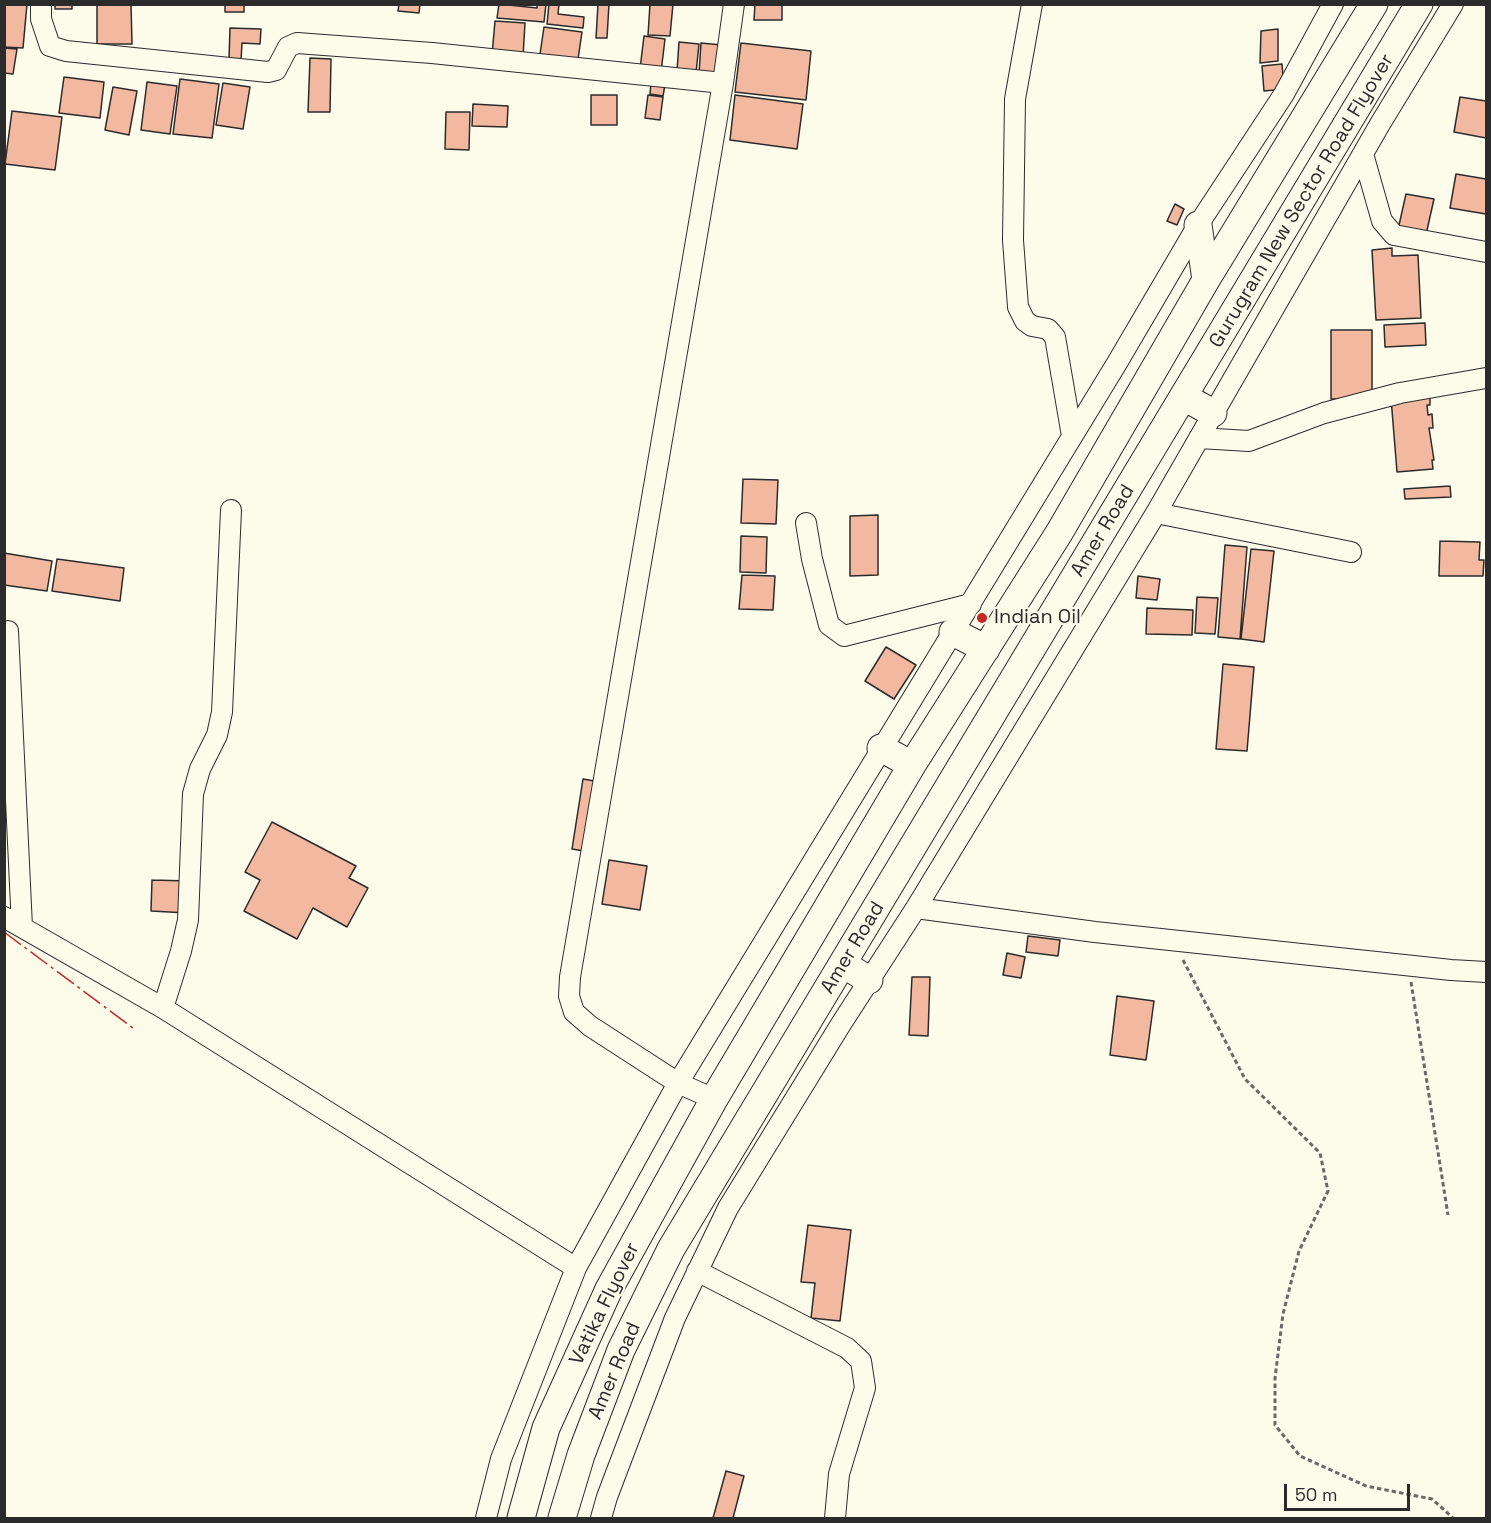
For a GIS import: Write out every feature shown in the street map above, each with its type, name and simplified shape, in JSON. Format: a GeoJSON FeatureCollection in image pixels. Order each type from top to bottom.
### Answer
{"type":"FeatureCollection","features":[{"type":"Feature","properties":{"kind":"highway","name":"Gurugram New Sector Road Flyover"},"geometry":{"type":"LineString","coordinates":[[1184,397],[1419,4]]}},
{"type":"Feature","properties":{"kind":"highway","name":"Vatika Flyover"},"geometry":{"type":"LineString","coordinates":[[521,1518],[546,1428],[609,1289],[714,1099],[912,765],[1059,533],[1367,10]]}},
{"type":"Feature","properties":{"kind":"highway"},"geometry":{"type":"LineString","coordinates":[[1198,225],[1206,280]]}},
{"type":"Feature","properties":{"kind":"highway"},"geometry":{"type":"LineString","coordinates":[[1184,397],[1213,413]]}},
{"type":"Feature","properties":{"kind":"highway","name":"Amer Road"},"geometry":{"type":"LineString","coordinates":[[562,1518],[581,1455],[621,1350],[671,1249],[1184,397]]}},
{"type":"Feature","properties":{"kind":"highway"},"geometry":{"type":"LineString","coordinates":[[953,632],[986,649]]}},
{"type":"Feature","properties":{"kind":"highway"},"geometry":{"type":"LineString","coordinates":[[881,748],[912,765]]}},
{"type":"Feature","properties":{"kind":"highway"},"geometry":{"type":"LineString","coordinates":[[843,964],[869,980]]}},
{"type":"Feature","properties":{"kind":"street"},"geometry":{"type":"LineString","coordinates":[[41,4],[41,20],[50,46],[66,51],[268,72],[276,70],[288,47],[297,43],[432,53],[723,83]]}},
{"type":"Feature","properties":{"kind":"street"},"geometry":{"type":"LineString","coordinates":[[714,1099],[678,1083],[590,1026],[574,1012],[569,996],[572,965],[723,83],[734,4]]}},
{"type":"Feature","properties":{"kind":"street"},"geometry":{"type":"LineString","coordinates":[[1032,4],[1015,99],[1013,240],[1017,307],[1025,321],[1032,326],[1048,329],[1055,337],[1072,436]]}},
{"type":"Feature","properties":{"kind":"street"},"geometry":{"type":"LineString","coordinates":[[486,1518],[501,1459],[576,1268],[678,1083],[1198,225],[1284,94],[1333,4]]}},
{"type":"Feature","properties":{"kind":"street"},"geometry":{"type":"LineString","coordinates":[[601,1518],[667,1339],[728,1208],[916,908],[1156,513],[1363,154],[1454,4]]}},
{"type":"Feature","properties":{"kind":"street"},"geometry":{"type":"LineString","coordinates":[[1363,154],[1382,221],[1394,235],[1486,252]]}},
{"type":"Feature","properties":{"kind":"street"},"geometry":{"type":"LineString","coordinates":[[1199,438],[1249,441],[1324,413],[1400,393],[1486,378]]}},
{"type":"Feature","properties":{"kind":"street"},"geometry":{"type":"LineString","coordinates":[[163,1008],[188,920],[193,794],[200,769],[217,735],[222,712],[231,510]]}},
{"type":"Feature","properties":{"kind":"street"},"geometry":{"type":"LineString","coordinates":[[1156,513],[1351,552]]}},
{"type":"Feature","properties":{"kind":"street"},"geometry":{"type":"LineString","coordinates":[[806,524],[814,568],[829,625],[844,636],[970,604]]}},
{"type":"Feature","properties":{"kind":"street"},"geometry":{"type":"LineString","coordinates":[[8,631],[22,927]]}},
{"type":"Feature","properties":{"kind":"street"},"geometry":{"type":"LineString","coordinates":[[916,908],[1173,940],[1408,966],[1486,972]]}},
{"type":"Feature","properties":{"kind":"street"},"geometry":{"type":"LineString","coordinates":[[4,917],[163,1008],[576,1268]]}},
{"type":"Feature","properties":{"kind":"street"},"geometry":{"type":"LineString","coordinates":[[697,1271],[847,1348],[861,1361],[864,1388],[839,1474],[835,1518]]}},
{"type":"Feature","properties":{"kind":"path"},"geometry":{"type":"LineString","coordinates":[[1173,940],[1245,1079],[1320,1153],[1328,1191],[1299,1251],[1283,1314],[1275,1378],[1275,1425],[1300,1456],[1366,1486],[1432,1500],[1453,1518]]}},
{"type":"Feature","properties":{"kind":"path"},"geometry":{"type":"LineString","coordinates":[[1408,966],[1448,1215]]}},
{"type":"Feature","properties":{"kind":"building"},"geometry":{"type":"Polygon","coordinates":[[[4,4],[27,4],[23,48],[4,47],[4,4]]]}},
{"type":"Feature","properties":{"kind":"building"},"geometry":{"type":"Polygon","coordinates":[[[55,4],[72,4],[72,9],[55,9],[55,4]]]}},
{"type":"Feature","properties":{"kind":"building"},"geometry":{"type":"Polygon","coordinates":[[[97,4],[131,4],[132,44],[97,44],[97,4]]]}},
{"type":"Feature","properties":{"kind":"building"},"geometry":{"type":"Polygon","coordinates":[[[225,4],[244,4],[244,12],[225,12],[225,4]]]}},
{"type":"Feature","properties":{"kind":"building"},"geometry":{"type":"Polygon","coordinates":[[[399,4],[420,4],[419,13],[398,11],[399,4]]]}},
{"type":"Feature","properties":{"kind":"building"},"geometry":{"type":"Polygon","coordinates":[[[499,4],[537,8],[537,4],[546,4],[544,22],[497,18],[499,4]]]}},
{"type":"Feature","properties":{"kind":"building"},"geometry":{"type":"Polygon","coordinates":[[[549,4],[559,4],[558,14],[584,17],[583,28],[547,24],[549,4]]]}},
{"type":"Feature","properties":{"kind":"building"},"geometry":{"type":"Polygon","coordinates":[[[598,4],[609,4],[607,38],[596,38],[598,4]]]}},
{"type":"Feature","properties":{"kind":"building"},"geometry":{"type":"Polygon","coordinates":[[[650,4],[673,4],[670,36],[648,35],[650,4]]]}},
{"type":"Feature","properties":{"kind":"building"},"geometry":{"type":"Polygon","coordinates":[[[755,4],[782,4],[782,20],[754,20],[755,4]]]}},
{"type":"Feature","properties":{"kind":"building"},"geometry":{"type":"Polygon","coordinates":[[[495,21],[525,23],[523,57],[492,55],[495,21]]]}},
{"type":"Feature","properties":{"kind":"building"},"geometry":{"type":"Polygon","coordinates":[[[544,27],[582,32],[577,66],[539,61],[544,27]]]}},
{"type":"Feature","properties":{"kind":"building"},"geometry":{"type":"Polygon","coordinates":[[[230,28],[261,29],[260,44],[242,43],[241,60],[229,59],[230,28]]]}},
{"type":"Feature","properties":{"kind":"building"},"geometry":{"type":"Polygon","coordinates":[[[1278,29],[1278,61],[1260,63],[1261,31],[1278,29]]]}},
{"type":"Feature","properties":{"kind":"building"},"geometry":{"type":"Polygon","coordinates":[[[644,36],[665,39],[661,72],[640,69],[644,36]]]}},
{"type":"Feature","properties":{"kind":"building"},"geometry":{"type":"Polygon","coordinates":[[[679,42],[699,44],[696,73],[677,71],[679,42]]]}},
{"type":"Feature","properties":{"kind":"building"},"geometry":{"type":"Polygon","coordinates":[[[701,43],[722,45],[719,75],[699,74],[701,43]]]}},
{"type":"Feature","properties":{"kind":"building"},"geometry":{"type":"Polygon","coordinates":[[[741,43],[811,51],[806,100],[735,92],[741,43]]]}},
{"type":"Feature","properties":{"kind":"building"},"geometry":{"type":"Polygon","coordinates":[[[4,48],[17,49],[13,74],[4,73],[4,48]]]}},
{"type":"Feature","properties":{"kind":"building"},"geometry":{"type":"Polygon","coordinates":[[[310,58],[331,59],[330,112],[308,112],[310,58]]]}},
{"type":"Feature","properties":{"kind":"building"},"geometry":{"type":"Polygon","coordinates":[[[1282,64],[1284,89],[1264,91],[1262,66],[1282,64]]]}},
{"type":"Feature","properties":{"kind":"building"},"geometry":{"type":"Polygon","coordinates":[[[64,77],[104,82],[100,118],[59,113],[64,77]]]}},
{"type":"Feature","properties":{"kind":"building"},"geometry":{"type":"Polygon","coordinates":[[[180,79],[219,84],[212,138],[173,134],[180,79]]]}},
{"type":"Feature","properties":{"kind":"building"},"geometry":{"type":"Polygon","coordinates":[[[147,82],[177,86],[170,134],[141,130],[147,82]]]}},
{"type":"Feature","properties":{"kind":"building"},"geometry":{"type":"Polygon","coordinates":[[[223,83],[250,87],[243,129],[216,125],[223,83]]]}},
{"type":"Feature","properties":{"kind":"building"},"geometry":{"type":"Polygon","coordinates":[[[651,83],[665,85],[663,96],[650,94],[651,83]]]}},
{"type":"Feature","properties":{"kind":"building"},"geometry":{"type":"Polygon","coordinates":[[[113,87],[137,91],[129,135],[105,130],[113,87]]]}},
{"type":"Feature","properties":{"kind":"building"},"geometry":{"type":"Polygon","coordinates":[[[591,95],[617,95],[617,125],[591,125],[591,95]]]}},
{"type":"Feature","properties":{"kind":"building"},"geometry":{"type":"Polygon","coordinates":[[[648,95],[663,97],[660,120],[645,118],[648,95]]]}},
{"type":"Feature","properties":{"kind":"building"},"geometry":{"type":"Polygon","coordinates":[[[735,95],[803,104],[797,149],[730,140],[735,95]]]}},
{"type":"Feature","properties":{"kind":"building"},"geometry":{"type":"Polygon","coordinates":[[[1460,97],[1486,101],[1486,138],[1454,132],[1460,97]]]}},
{"type":"Feature","properties":{"kind":"building"},"geometry":{"type":"Polygon","coordinates":[[[473,104],[508,106],[507,127],[472,126],[473,104]]]}},
{"type":"Feature","properties":{"kind":"building"},"geometry":{"type":"Polygon","coordinates":[[[12,111],[62,117],[55,170],[5,164],[12,111]]]}},
{"type":"Feature","properties":{"kind":"building"},"geometry":{"type":"Polygon","coordinates":[[[446,112],[470,112],[469,150],[445,149],[446,112]]]}},
{"type":"Feature","properties":{"kind":"building"},"geometry":{"type":"Polygon","coordinates":[[[1456,174],[1486,179],[1486,214],[1450,208],[1456,174]]]}},
{"type":"Feature","properties":{"kind":"building"},"geometry":{"type":"Polygon","coordinates":[[[1406,194],[1434,199],[1425,239],[1397,234],[1406,194]]]}},
{"type":"Feature","properties":{"kind":"building"},"geometry":{"type":"Polygon","coordinates":[[[1175,204],[1184,209],[1177,225],[1167,221],[1175,204]]]}},
{"type":"Feature","properties":{"kind":"building"},"geometry":{"type":"Polygon","coordinates":[[[1392,248],[1392,256],[1418,255],[1421,318],[1376,320],[1372,250],[1392,248]]]}},
{"type":"Feature","properties":{"kind":"building"},"geometry":{"type":"Polygon","coordinates":[[[1425,323],[1426,345],[1385,347],[1384,325],[1425,323]]]}},
{"type":"Feature","properties":{"kind":"building"},"geometry":{"type":"Polygon","coordinates":[[[1331,330],[1372,330],[1372,399],[1331,399],[1331,330]]]}},
{"type":"Feature","properties":{"kind":"building"},"geometry":{"type":"Polygon","coordinates":[[[1430,394],[1430,405],[1427,405],[1428,415],[1432,414],[1433,428],[1429,428],[1434,460],[1432,460],[1433,469],[1397,472],[1391,398],[1430,394]]]}},
{"type":"Feature","properties":{"kind":"building"},"geometry":{"type":"Polygon","coordinates":[[[743,479],[778,480],[776,524],[741,523],[743,479]]]}},
{"type":"Feature","properties":{"kind":"building"},"geometry":{"type":"Polygon","coordinates":[[[1450,486],[1451,497],[1405,499],[1404,489],[1450,486]]]}},
{"type":"Feature","properties":{"kind":"building"},"geometry":{"type":"Polygon","coordinates":[[[878,515],[878,575],[850,576],[850,516],[878,515]]]}},
{"type":"Feature","properties":{"kind":"building"},"geometry":{"type":"Polygon","coordinates":[[[741,536],[767,537],[766,573],[740,572],[741,536]]]}},
{"type":"Feature","properties":{"kind":"building"},"geometry":{"type":"Polygon","coordinates":[[[1440,541],[1480,542],[1479,560],[1484,560],[1483,576],[1439,576],[1440,541]]]}},
{"type":"Feature","properties":{"kind":"building"},"geometry":{"type":"Polygon","coordinates":[[[1225,545],[1247,547],[1240,639],[1218,637],[1225,545]]]}},
{"type":"Feature","properties":{"kind":"building"},"geometry":{"type":"Polygon","coordinates":[[[1251,549],[1274,551],[1264,642],[1241,639],[1251,549]]]}},
{"type":"Feature","properties":{"kind":"building"},"geometry":{"type":"Polygon","coordinates":[[[4,553],[52,561],[47,591],[4,585],[4,553]]]}},
{"type":"Feature","properties":{"kind":"building"},"geometry":{"type":"Polygon","coordinates":[[[57,559],[124,568],[120,601],[52,591],[57,559]]]}},
{"type":"Feature","properties":{"kind":"building"},"geometry":{"type":"Polygon","coordinates":[[[742,575],[775,576],[773,610],[739,609],[742,575]]]}},
{"type":"Feature","properties":{"kind":"building"},"geometry":{"type":"Polygon","coordinates":[[[1138,576],[1160,579],[1157,600],[1136,598],[1138,576]]]}},
{"type":"Feature","properties":{"kind":"building"},"geometry":{"type":"Polygon","coordinates":[[[1197,597],[1218,598],[1215,634],[1195,633],[1197,597]]]}},
{"type":"Feature","properties":{"kind":"building"},"geometry":{"type":"Polygon","coordinates":[[[1147,608],[1193,610],[1192,635],[1146,634],[1147,608]]]}},
{"type":"Feature","properties":{"kind":"building"},"geometry":{"type":"Polygon","coordinates":[[[886,647],[916,665],[894,699],[865,681],[886,647]]]}},
{"type":"Feature","properties":{"kind":"building"},"geometry":{"type":"Polygon","coordinates":[[[1223,664],[1254,667],[1247,751],[1216,749],[1223,664]]]}},
{"type":"Feature","properties":{"kind":"building"},"geometry":{"type":"Polygon","coordinates":[[[583,779],[600,782],[590,852],[572,849],[583,779]]]}},
{"type":"Feature","properties":{"kind":"building"},"geometry":{"type":"Polygon","coordinates":[[[272,822],[356,866],[349,878],[368,888],[347,927],[313,908],[297,939],[244,911],[260,880],[245,872],[272,822]]]}},
{"type":"Feature","properties":{"kind":"building"},"geometry":{"type":"Polygon","coordinates":[[[609,860],[647,866],[640,910],[602,904],[609,860]]]}},
{"type":"Feature","properties":{"kind":"building"},"geometry":{"type":"Polygon","coordinates":[[[152,880],[188,881],[187,913],[151,911],[152,880]]]}},
{"type":"Feature","properties":{"kind":"building"},"geometry":{"type":"Polygon","coordinates":[[[1028,936],[1060,940],[1058,956],[1026,952],[1028,936]]]}},
{"type":"Feature","properties":{"kind":"building"},"geometry":{"type":"Polygon","coordinates":[[[1007,953],[1025,957],[1021,978],[1003,975],[1007,953]]]}},
{"type":"Feature","properties":{"kind":"building"},"geometry":{"type":"Polygon","coordinates":[[[912,977],[930,977],[928,1036],[909,1035],[912,977]]]}},
{"type":"Feature","properties":{"kind":"building"},"geometry":{"type":"Polygon","coordinates":[[[1117,996],[1154,1001],[1146,1060],[1110,1055],[1117,996]]]}},
{"type":"Feature","properties":{"kind":"building"},"geometry":{"type":"Polygon","coordinates":[[[808,1225],[851,1230],[840,1321],[811,1318],[815,1283],[801,1282],[808,1225]]]}},
{"type":"Feature","properties":{"kind":"building"},"geometry":{"type":"Polygon","coordinates":[[[726,1471],[744,1476],[733,1518],[713,1518],[726,1471]]]}},
{"type":"Feature","properties":{"kind":"power"},"geometry":{"type":"LineString","coordinates":[[4,932],[133,1028]]}},
{"type":"Feature","properties":{"kind":"place","name":"Indian Oil"},"geometry":{"type":"Point","coordinates":[982,618]}}]}
